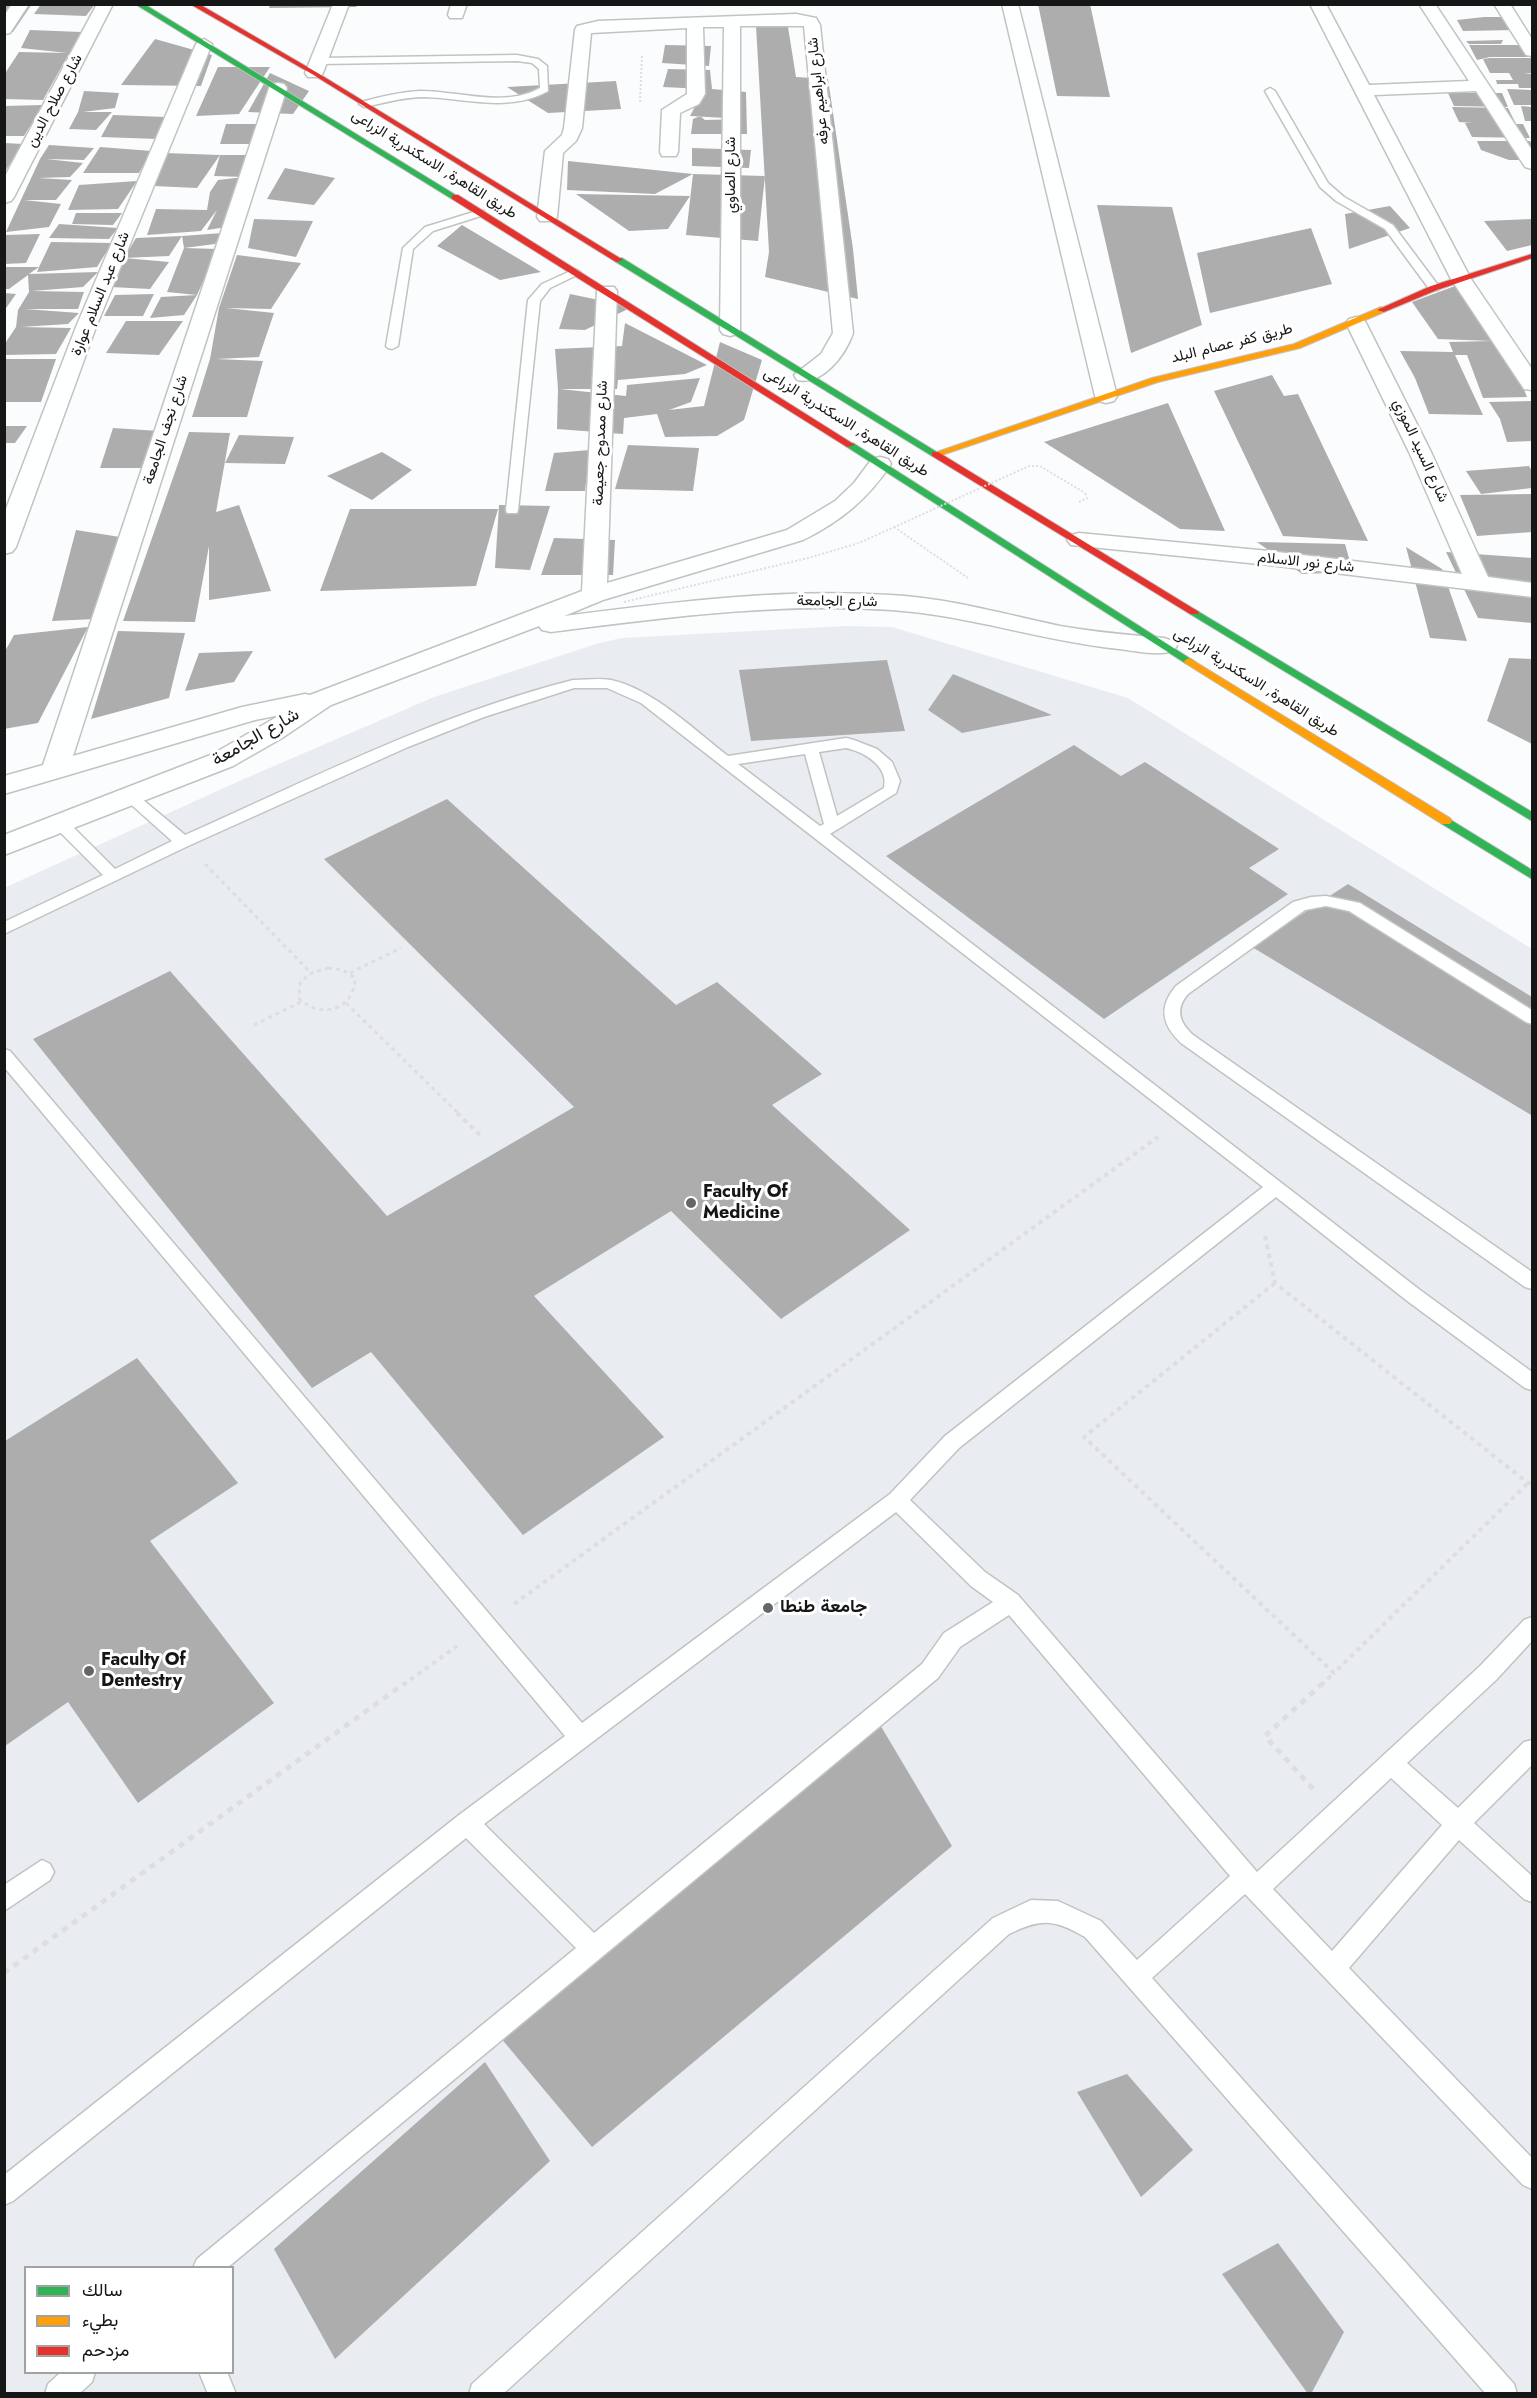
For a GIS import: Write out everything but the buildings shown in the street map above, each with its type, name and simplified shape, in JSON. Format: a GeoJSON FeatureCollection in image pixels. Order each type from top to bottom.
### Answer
{"type":"FeatureCollection","features":[{"type":"Feature","properties":{"kind":"main road","name":"طريق القاهرة, الاسكندرية الزراعى"},"geometry":{"type":"LineString","coordinates":[[138,4],[279,88],[607,291],[1164,646],[1533,875]]}},
{"type":"Feature","properties":{"kind":"main road","name":"طريق القاهرة, الاسكندرية الزراعى"},"geometry":{"type":"LineString","coordinates":[[202,7],[316,67],[364,104],[730,330],[1533,817]]}},
{"type":"Feature","properties":{"kind":"main road","name":"طريق كفر عصام البلد"},"geometry":{"type":"LineString","coordinates":[[936,454],[1188,370],[1297,346],[1356,323],[1434,288],[1532,256]]}},
{"type":"Feature","properties":{"kind":"street"},"geometry":{"type":"LineString","coordinates":[[4,30],[21,4]]}},
{"type":"Feature","properties":{"kind":"street","name":"شارع صلاح الدين"},"geometry":{"type":"LineString","coordinates":[[4,197],[105,4]]}},
{"type":"Feature","properties":{"kind":"street"},"geometry":{"type":"LineString","coordinates":[[316,67],[341,4]]}},
{"type":"Feature","properties":{"kind":"street"},"geometry":{"type":"LineString","coordinates":[[1010,4],[1106,396]]}},
{"type":"Feature","properties":{"kind":"street"},"geometry":{"type":"LineString","coordinates":[[1318,4],[1461,279],[1533,384]]}},
{"type":"Feature","properties":{"kind":"street"},"geometry":{"type":"LineString","coordinates":[[1427,4],[1533,163]]}},
{"type":"Feature","properties":{"kind":"street"},"geometry":{"type":"LineString","coordinates":[[1502,4],[1533,51]]}},
{"type":"Feature","properties":{"kind":"street","name":"شارع ابراهيم عرفه"},"geometry":{"type":"LineString","coordinates":[[547,216],[554,151],[570,137],[573,129],[581,34],[589,27],[804,20],[812,25],[843,333],[838,349],[825,363],[805,375]]}},
{"type":"Feature","properties":{"kind":"street","name":"شارع الصاوي"},"geometry":{"type":"LineString","coordinates":[[730,330],[732,21]]}},
{"type":"Feature","properties":{"kind":"street"},"geometry":{"type":"LineString","coordinates":[[669,153],[671,110],[693,99],[696,94],[695,23]]}},
{"type":"Feature","properties":{"kind":"street","name":"شارع عبد السلام عوارة"},"geometry":{"type":"LineString","coordinates":[[4,547],[86,327],[204,44]]}},
{"type":"Feature","properties":{"kind":"street"},"geometry":{"type":"LineString","coordinates":[[1362,90],[1481,86]]}},
{"type":"Feature","properties":{"kind":"street","name":"شارع نجف الجامعة"},"geometry":{"type":"LineString","coordinates":[[54,772],[279,88]]}},
{"type":"Feature","properties":{"kind":"street","name":"شارع ممدوح جعيصة"},"geometry":{"type":"LineString","coordinates":[[594,595],[607,291]]}},
{"type":"Feature","properties":{"kind":"street","name":"شارع السيد الموزي"},"geometry":{"type":"LineString","coordinates":[[1356,323],[1397,400],[1438,487],[1478,583]]}},
{"type":"Feature","properties":{"kind":"street","name":"شارع الجامعة"},"geometry":{"type":"LineString","coordinates":[[4,846],[223,760],[273,732],[322,699],[594,595],[795,535],[825,519],[856,497],[880,464]]}},
{"type":"Feature","properties":{"kind":"street","name":"شارع نور الاسلام"},"geometry":{"type":"LineString","coordinates":[[1079,540],[1269,558],[1533,590]]}},
{"type":"Feature","properties":{"kind":"street","name":"شارع الجامعة"},"geometry":{"type":"LineString","coordinates":[[507,630],[690,607],[842,600],[941,607],[1069,634],[1164,646]]}},
{"type":"Feature","properties":{"kind":"street"},"geometry":{"type":"LineString","coordinates":[[4,785],[251,713],[322,699]]}},
{"type":"Feature","properties":{"kind":"lane"},"geometry":{"type":"LineString","coordinates":[[316,67],[517,58],[535,62],[544,68],[545,89],[532,97],[523,99],[472,100],[423,94],[364,104]]}},
{"type":"Feature","properties":{"kind":"lane"},"geometry":{"type":"LineString","coordinates":[[1270,91],[1324,185],[1340,200],[1389,227],[1434,288]]}},
{"type":"Feature","properties":{"kind":"lane"},"geometry":{"type":"LineString","coordinates":[[392,346],[408,248],[429,229],[480,213]]}},
{"type":"Feature","properties":{"kind":"lane"},"geometry":{"type":"LineString","coordinates":[[512,510],[534,300],[546,286],[575,272]]}},
{"type":"Feature","properties":{"kind":"lane"},"geometry":{"type":"LineString","coordinates":[[4,929],[183,842],[403,744],[479,714],[573,684],[608,684],[635,693],[725,761],[826,830],[1413,1295],[1533,1382]]}},
{"type":"Feature","properties":{"kind":"lane"},"geometry":{"type":"LineString","coordinates":[[725,761],[846,743],[865,747],[891,770],[894,776],[891,790],[826,830]]}},
{"type":"Feature","properties":{"kind":"lane"},"geometry":{"type":"LineString","coordinates":[[811,748],[826,830]]}},
{"type":"Feature","properties":{"kind":"lane"},"geometry":{"type":"LineString","coordinates":[[131,797],[183,842]]}},
{"type":"Feature","properties":{"kind":"lane"},"geometry":{"type":"LineString","coordinates":[[62,825],[114,876]]}},
{"type":"Feature","properties":{"kind":"lane"},"geometry":{"type":"LineString","coordinates":[[1533,1018],[1354,907],[1326,901],[1311,902],[1288,912],[1182,990],[1171,1004],[1170,1013],[1178,1031],[1187,1039],[1533,1282]]}},
{"type":"Feature","properties":{"kind":"lane"},"geometry":{"type":"LineString","coordinates":[[4,1055],[580,1737]]}},
{"type":"Feature","properties":{"kind":"lane"},"geometry":{"type":"LineString","coordinates":[[4,2192],[467,1823],[897,1500],[952,1442],[1276,1187]]}},
{"type":"Feature","properties":{"kind":"lane"},"geometry":{"type":"LineString","coordinates":[[897,1500],[978,1579],[1011,1602],[1251,1883],[1533,2176]]}},
{"type":"Feature","properties":{"kind":"lane"},"geometry":{"type":"LineString","coordinates":[[208,2266],[930,1671],[952,1640],[1011,1602]]}},
{"type":"Feature","properties":{"kind":"lane"},"geometry":{"type":"LineString","coordinates":[[1136,1977],[1335,1814],[1488,1673],[1533,1627]]}},
{"type":"Feature","properties":{"kind":"lane"},"geometry":{"type":"LineString","coordinates":[[1333,1968],[1458,1824],[1533,1750]]}},
{"type":"Feature","properties":{"kind":"lane"},"geometry":{"type":"LineString","coordinates":[[1390,1762],[1533,1891]]}},
{"type":"Feature","properties":{"kind":"lane"},"geometry":{"type":"LineString","coordinates":[[467,1823],[593,1948]]}},
{"type":"Feature","properties":{"kind":"lane"},"geometry":{"type":"LineString","coordinates":[[4,1900],[42,1872]]}},
{"type":"Feature","properties":{"kind":"lane"},"geometry":{"type":"LineString","coordinates":[[482,2394],[1000,1926],[1035,1911],[1053,1911],[1072,1917],[1093,1929],[1504,2394]]}},
{"type":"Feature","properties":{"kind":"lane"},"geometry":{"type":"LineString","coordinates":[[58,2394],[81,2374]]}},
{"type":"Feature","properties":{"kind":"lane"},"geometry":{"type":"LineString","coordinates":[[213,2374],[223,2394]]}},
{"type":"Feature","properties":{"kind":"path"},"geometry":{"type":"LineString","coordinates":[[640,103],[643,24]]}},
{"type":"Feature","properties":{"kind":"path"},"geometry":{"type":"LineString","coordinates":[[624,602],[859,543],[1002,477],[1034,465],[1043,467],[1085,493]]}},
{"type":"Feature","properties":{"kind":"path"},"geometry":{"type":"LineString","coordinates":[[894,527],[969,579]]}},
{"type":"Feature","properties":{"kind":"path"},"geometry":{"type":"LineString","coordinates":[[183,842],[311,973]]}},
{"type":"Feature","properties":{"kind":"path"},"geometry":{"type":"LineString","coordinates":[[350,973],[401,948]]}},
{"type":"Feature","properties":{"kind":"path"},"geometry":{"type":"LineString","coordinates":[[328,968],[350,973],[357,985],[352,998],[334,1008],[321,1010],[309,1008],[301,1002],[297,994],[298,985],[311,973],[328,968]]}},
{"type":"Feature","properties":{"kind":"path"},"geometry":{"type":"LineString","coordinates":[[254,1025],[301,1002]]}},
{"type":"Feature","properties":{"kind":"path"},"geometry":{"type":"LineString","coordinates":[[346,1003],[480,1135]]}},
{"type":"Feature","properties":{"kind":"path"},"geometry":{"type":"LineString","coordinates":[[4,1973],[1186,1117]]}},
{"type":"Feature","properties":{"kind":"path"},"geometry":{"type":"LineString","coordinates":[[1238,1217],[1265,1236],[1275,1283],[1530,1483],[1334,1673],[1265,1736],[1335,1814]]}},
{"type":"Feature","properties":{"kind":"path"},"geometry":{"type":"LineString","coordinates":[[1275,1283],[1084,1437],[1334,1673]]}},
{"type":"Feature","properties":{"kind":"shaded area","name":"جامعة طنطا"},"geometry":{"type":"Polygon","coordinates":[[[845,626],[892,627],[1128,698],[1532,949],[1532,2393],[5,2393],[4,888],[237,782],[434,697],[599,643],[622,638],[845,626]]]}},
{"type":"Feature","properties":{"kind":"traffic: fast"},"geometry":{"type":"LineString","coordinates":[[138,4],[455,197]]}},
{"type":"Feature","properties":{"kind":"traffic: fast"},"geometry":{"type":"LineString","coordinates":[[619,260],[935,454]]}},
{"type":"Feature","properties":{"kind":"traffic: fast"},"geometry":{"type":"LineString","coordinates":[[850,445],[1189,661]]}},
{"type":"Feature","properties":{"kind":"traffic: fast"},"geometry":{"type":"LineString","coordinates":[[1194,612],[1532,817]]}},
{"type":"Feature","properties":{"kind":"traffic: fast"},"geometry":{"type":"LineString","coordinates":[[1446,821],[1532,875]]}},
{"type":"Feature","properties":{"kind":"traffic: slow"},"geometry":{"type":"LineString","coordinates":[[936,454],[1155,380],[1297,346],[1381,310]]}},
{"type":"Feature","properties":{"kind":"traffic: slow"},"geometry":{"type":"LineString","coordinates":[[1189,661],[1446,821]]}},
{"type":"Feature","properties":{"kind":"traffic: jam"},"geometry":{"type":"LineString","coordinates":[[193,4],[314,73],[619,260]]}},
{"type":"Feature","properties":{"kind":"traffic: jam"},"geometry":{"type":"LineString","coordinates":[[455,197],[850,445]]}},
{"type":"Feature","properties":{"kind":"traffic: jam"},"geometry":{"type":"LineString","coordinates":[[1381,310],[1434,288],[1532,256]]}},
{"type":"Feature","properties":{"kind":"traffic: jam"},"geometry":{"type":"LineString","coordinates":[[935,454],[1194,612]]}},
{"type":"Feature","properties":{"kind":"place","name":"Faculty Of Medicine"},"geometry":{"type":"Point","coordinates":[691,1203]}},
{"type":"Feature","properties":{"kind":"place","name":"جامعة طنطا"},"geometry":{"type":"Point","coordinates":[768,1608]}},
{"type":"Feature","properties":{"kind":"place","name":"Faculty Of Dentestry"},"geometry":{"type":"Point","coordinates":[89,1671]}}]}
